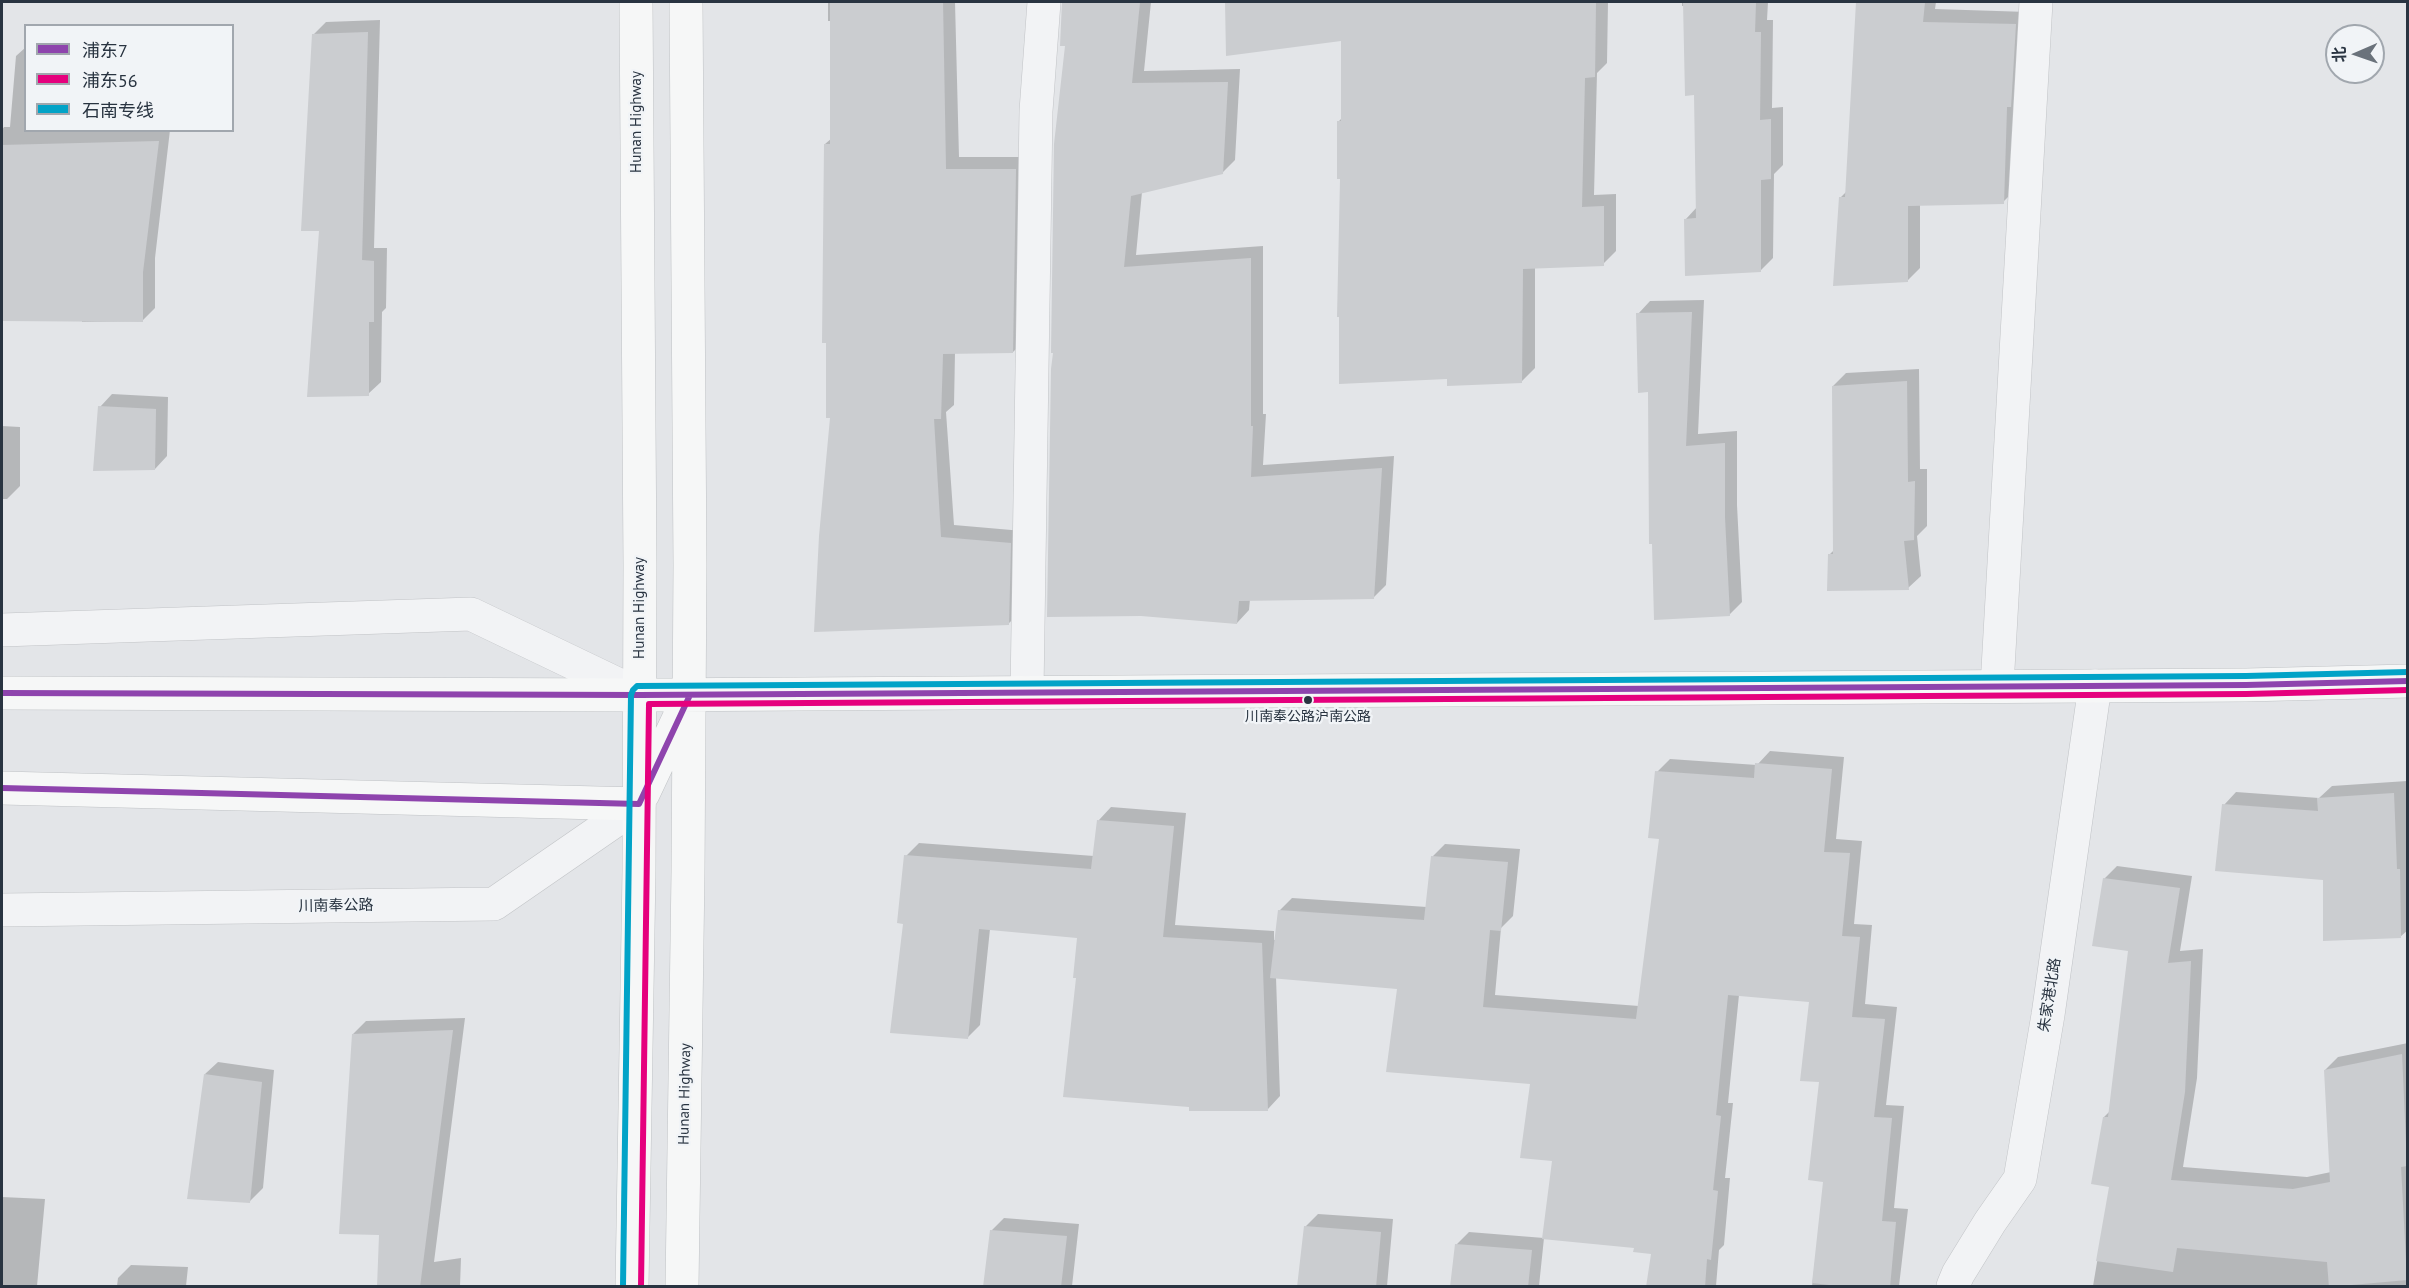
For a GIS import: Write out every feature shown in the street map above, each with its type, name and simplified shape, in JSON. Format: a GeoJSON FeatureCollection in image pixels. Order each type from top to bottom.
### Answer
{"type":"FeatureCollection","features":[{"type":"Feature","properties":{"kind":"main road","name":"Hunan Highway"},"geometry":{"type":"LineString","coordinates":[[632,1287],[640,695],[636,2]]}},
{"type":"Feature","properties":{"kind":"main road","name":"Hunan Highway"},"geometry":{"type":"LineString","coordinates":[[682,1287],[690,695],[686,2]]}},
{"type":"Feature","properties":{"kind":"main road"},"geometry":{"type":"LineString","coordinates":[[2,693],[690,695],[1027,691],[2246,685],[2408,681]]}},
{"type":"Feature","properties":{"kind":"main road"},"geometry":{"type":"LineString","coordinates":[[2,788],[639,804],[690,695]]}},
{"type":"Feature","properties":{"kind":"street"},"geometry":{"type":"LineString","coordinates":[[1027,691],[1036,111],[1044,2]]}},
{"type":"Feature","properties":{"kind":"street"},"geometry":{"type":"LineString","coordinates":[[1997,686],[2036,2]]}},
{"type":"Feature","properties":{"kind":"street"},"geometry":{"type":"LineString","coordinates":[[2,630],[471,614],[640,695]]}},
{"type":"Feature","properties":{"kind":"street","name":"朱家港北路"},"geometry":{"type":"LineString","coordinates":[[1953,1287],[1958,1274],[1990,1222],[2020,1179],[2048,1015],[2095,686]]}},
{"type":"Feature","properties":{"kind":"street","name":"川南奉公路"},"geometry":{"type":"LineString","coordinates":[[2,910],[494,904],[639,804]]}},
{"type":"Feature","properties":{"kind":"building"},"geometry":{"type":"Polygon","coordinates":[[[830,2],[943,2],[946,169],[1016,169],[1013,353],[943,354],[941,419],[934,419],[941,537],[1011,543],[1009,625],[814,632],[819,536],[830,418],[826,418],[826,343],[822,343],[824,144],[830,144],[830,2]]]}},
{"type":"Feature","properties":{"kind":"building"},"geometry":{"type":"Polygon","coordinates":[[[1062,2],[1140,2],[1132,83],[1228,82],[1223,174],[1131,196],[1124,267],[1251,258],[1251,426],[1253,426],[1251,477],[1382,468],[1374,599],[1239,601],[1237,624],[1141,616],[1047,617],[1053,353],[1051,353],[1054,144],[1065,46],[1060,46],[1062,2]]]}},
{"type":"Feature","properties":{"kind":"building"},"geometry":{"type":"Polygon","coordinates":[[[1225,2],[1596,2],[1595,77],[1585,78],[1582,207],[1604,206],[1604,266],[1523,269],[1522,383],[1447,386],[1447,379],[1339,384],[1339,317],[1337,317],[1340,179],[1337,179],[1337,121],[1341,121],[1341,41],[1226,56],[1225,2]]]}},
{"type":"Feature","properties":{"kind":"building"},"geometry":{"type":"Polygon","coordinates":[[[1683,2],[1756,2],[1755,32],[1761,32],[1760,120],[1771,119],[1771,179],[1761,180],[1761,272],[1685,276],[1684,219],[1696,218],[1694,95],[1685,96],[1683,2]]]}},
{"type":"Feature","properties":{"kind":"building"},"geometry":{"type":"Polygon","coordinates":[[[1856,2],[1925,2],[1923,22],[2016,24],[2011,107],[2007,107],[2004,204],[1908,206],[1908,282],[1833,286],[1839,197],[1845,197],[1856,2]]]}},
{"type":"Feature","properties":{"kind":"building"},"geometry":{"type":"Polygon","coordinates":[[[368,32],[362,260],[374,261],[374,322],[369,322],[369,396],[307,397],[319,231],[301,231],[312,34],[368,32]]]}},
{"type":"Feature","properties":{"kind":"building"},"geometry":{"type":"Polygon","coordinates":[[[159,141],[143,272],[143,322],[2,321],[2,145],[159,141]]]}},
{"type":"Feature","properties":{"kind":"building"},"geometry":{"type":"Polygon","coordinates":[[[1692,312],[1686,446],[1725,443],[1725,518],[1730,616],[1654,620],[1652,544],[1649,544],[1648,392],[1638,393],[1636,313],[1692,312]]]}},
{"type":"Feature","properties":{"kind":"building"},"geometry":{"type":"Polygon","coordinates":[[[1907,381],[1908,482],[1915,481],[1914,540],[1904,541],[1909,590],[1827,591],[1828,554],[1833,554],[1832,386],[1907,381]]]}},
{"type":"Feature","properties":{"kind":"building"},"geometry":{"type":"Polygon","coordinates":[[[98,406],[156,409],[155,470],[93,471],[98,406]]]}},
{"type":"Feature","properties":{"kind":"building"},"geometry":{"type":"Polygon","coordinates":[[[1755,763],[1832,769],[1824,852],[1850,853],[1842,936],[1860,937],[1852,1017],[1885,1019],[1874,1117],[1892,1118],[1882,1221],[1896,1222],[1890,1287],[1847,1287],[1812,1283],[1823,1182],[1808,1180],[1819,1082],[1800,1081],[1809,1002],[1728,995],[1716,1115],[1721,1116],[1713,1190],[1718,1191],[1711,1260],[1707,1259],[1705,1287],[1646,1287],[1651,1254],[1633,1252],[1634,1248],[1542,1239],[1552,1161],[1520,1158],[1530,1084],[1386,1072],[1397,989],[1270,978],[1278,910],[1424,920],[1431,856],[1508,862],[1501,931],[1490,930],[1483,1007],[1636,1019],[1659,839],[1648,838],[1655,771],[1754,778],[1755,763]]]}},
{"type":"Feature","properties":{"kind":"building"},"geometry":{"type":"Polygon","coordinates":[[[2394,793],[2397,869],[2400,869],[2401,938],[2323,941],[2323,880],[2215,871],[2222,804],[2318,811],[2317,798],[2394,793]]]}},
{"type":"Feature","properties":{"kind":"building"},"geometry":{"type":"Polygon","coordinates":[[[1097,820],[1174,826],[1163,937],[1262,943],[1268,1111],[1189,1111],[1189,1107],[1063,1097],[1076,978],[1073,978],[1077,938],[979,929],[968,1039],[890,1033],[903,924],[897,923],[904,855],[1091,869],[1097,820]]]}},
{"type":"Feature","properties":{"kind":"building"},"geometry":{"type":"Polygon","coordinates":[[[2103,878],[2180,888],[2168,963],[2191,961],[2185,1092],[2171,1180],[2293,1189],[2330,1182],[2324,1070],[2402,1054],[2407,1166],[2401,1167],[2407,1280],[2329,1287],[2327,1262],[2177,1248],[2173,1272],[2096,1261],[2109,1187],[2091,1184],[2103,1117],[2108,1117],[2128,951],[2092,946],[2103,878]]]}},
{"type":"Feature","properties":{"kind":"building"},"geometry":{"type":"Polygon","coordinates":[[[453,1030],[420,1287],[377,1287],[379,1235],[339,1234],[352,1034],[453,1030]]]}},
{"type":"Feature","properties":{"kind":"building"},"geometry":{"type":"Polygon","coordinates":[[[204,1074],[262,1082],[250,1203],[187,1199],[204,1074]]]}},
{"type":"Feature","properties":{"kind":"building"},"geometry":{"type":"Polygon","coordinates":[[[1304,1226],[1381,1232],[1376,1287],[1297,1287],[1304,1226]]]}},
{"type":"Feature","properties":{"kind":"building"},"geometry":{"type":"Polygon","coordinates":[[[990,1230],[1067,1236],[1061,1287],[983,1287],[990,1230]]]}},
{"type":"Feature","properties":{"kind":"building"},"geometry":{"type":"Polygon","coordinates":[[[1455,1244],[1532,1250],[1528,1287],[1450,1287],[1455,1244]]]}},
{"type":"Feature","properties":{"kind":"transit line","name":"石南专线"},"geometry":{"type":"LineString","coordinates":[[623,1286],[631,695],[637,686],[2246,676],[2408,672]]}},
{"type":"Feature","properties":{"kind":"transit line","name":"浦东7"},"geometry":{"type":"LineString","coordinates":[[2,693],[640,695],[2246,685],[2408,681]]}},
{"type":"Feature","properties":{"kind":"transit line","name":"浦东56"},"geometry":{"type":"LineString","coordinates":[[641,1286],[649,704],[2246,694],[2408,690]]}},
{"type":"Feature","properties":{"kind":"transit line","name":"浦东7"},"geometry":{"type":"LineString","coordinates":[[2,788],[639,804],[690,695]]}},
{"type":"Feature","properties":{"kind":"place","name":"川南奉公路沪南公路"},"geometry":{"type":"Point","coordinates":[1308,700]}}]}
